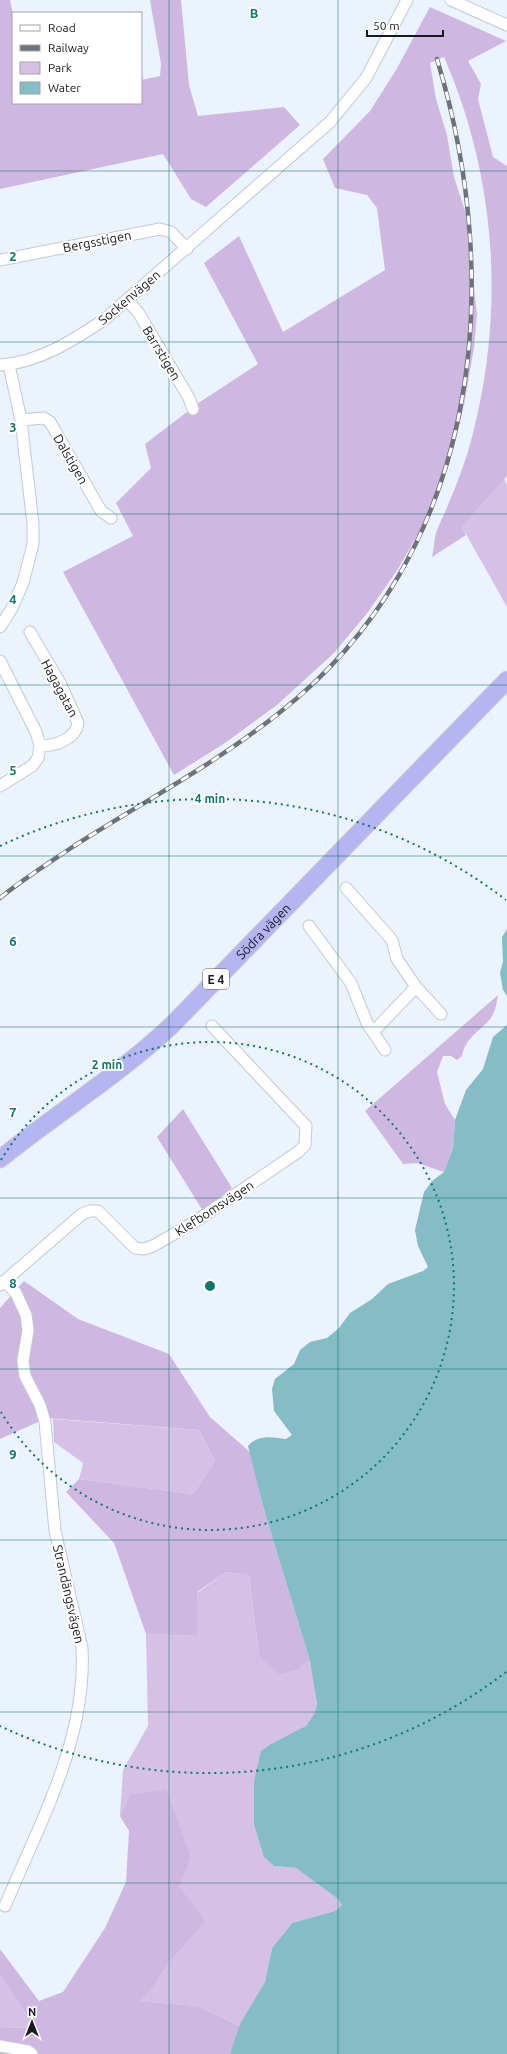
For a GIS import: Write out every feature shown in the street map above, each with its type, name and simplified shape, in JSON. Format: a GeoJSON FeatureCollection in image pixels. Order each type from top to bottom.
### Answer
{"type":"FeatureCollection","features":[{"type":"Feature","properties":{"kind":"highway","name":"Södra vägen"},"geometry":{"type":"LineString","coordinates":[[0,1159],[31,1134],[114,1075],[142,1053],[172,1025],[507,680]]}},
{"type":"Feature","properties":{"kind":"street","name":"Sockenvägen"},"geometry":{"type":"LineString","coordinates":[[0,627],[12,608],[23,583],[33,544],[33,524],[21,420],[5,365],[63,345],[105,319],[187,249],[330,122],[366,78],[376,62],[407,0]]}},
{"type":"Feature","properties":{"kind":"street"},"geometry":{"type":"LineString","coordinates":[[451,0],[507,25]]}},
{"type":"Feature","properties":{"kind":"street","name":"Bergsstigen"},"geometry":{"type":"LineString","coordinates":[[0,260],[160,228],[171,232],[187,249]]}},
{"type":"Feature","properties":{"kind":"street","name":"Barrstigen"},"geometry":{"type":"LineString","coordinates":[[127,300],[138,312],[189,398],[193,409]]}},
{"type":"Feature","properties":{"kind":"street","name":"Dalstigen"},"geometry":{"type":"LineString","coordinates":[[21,420],[44,418],[50,422],[101,511],[111,518]]}},
{"type":"Feature","properties":{"kind":"street","name":"Hagagatan"},"geometry":{"type":"LineString","coordinates":[[30,632],[60,683],[78,723],[76,730],[70,736],[50,746],[40,746]]}},
{"type":"Feature","properties":{"kind":"street"},"geometry":{"type":"LineString","coordinates":[[0,661],[36,732],[40,746],[38,758],[32,766],[0,786]]}},
{"type":"Feature","properties":{"kind":"street"},"geometry":{"type":"LineString","coordinates":[[346,888],[392,940],[398,959],[416,987],[441,1014]]}},
{"type":"Feature","properties":{"kind":"street"},"geometry":{"type":"LineString","coordinates":[[309,926],[351,982],[373,1032],[384,1050]]}},
{"type":"Feature","properties":{"kind":"street"},"geometry":{"type":"LineString","coordinates":[[373,1032],[416,987]]}},
{"type":"Feature","properties":{"kind":"street","name":"Klefbomsvägen"},"geometry":{"type":"LineString","coordinates":[[2,1283],[82,1214],[90,1211],[98,1211],[121,1236],[135,1248],[144,1249],[153,1246],[199,1219],[298,1152],[305,1145],[306,1126],[212,1026]]}},
{"type":"Feature","properties":{"kind":"street","name":"Strandängsvägen"},"geometry":{"type":"LineString","coordinates":[[2,1283],[16,1293],[26,1315],[28,1330],[23,1361],[25,1376],[40,1405],[45,1422],[55,1531],[82,1648],[83,1664],[74,1729],[63,1769],[5,1906]]}},
{"type":"Feature","properties":{"kind":"street"},"geometry":{"type":"LineString","coordinates":[[0,2046],[28,2051],[32,2054]]}},
{"type":"Feature","properties":{"kind":"green space"},"geometry":{"type":"Polygon","coordinates":[[[504,479],[507,485],[507,607],[462,527],[504,479]]]}},
{"type":"Feature","properties":{"kind":"green space"},"geometry":{"type":"Polygon","coordinates":[[[53,1419],[199,1430],[215,1461],[193,1494],[79,1479],[83,1463],[54,1442],[53,1419]]]}},
{"type":"Feature","properties":{"kind":"green space"},"geometry":{"type":"Polygon","coordinates":[[[226,1572],[249,1575],[259,1655],[297,1670],[310,1661],[315,1686],[317,1703],[312,1719],[304,1728],[271,1744],[254,1781],[254,1825],[264,1856],[274,1866],[296,1868],[338,1899],[342,1905],[335,1911],[292,1923],[272,1948],[265,1982],[240,2026],[198,2006],[138,2001],[154,1986],[167,1965],[204,1921],[180,1887],[191,1856],[132,1795],[120,1816],[123,1770],[148,1726],[146,1634],[197,1636],[197,1593],[226,1572]]]}},
{"type":"Feature","properties":{"kind":"green space"},"geometry":{"type":"Polygon","coordinates":[[[0,1975],[28,2018],[29,2028],[0,2027],[0,1975]]]}},
{"type":"Feature","properties":{"kind":"shaded area"},"geometry":{"type":"Polygon","coordinates":[[[0,0],[10,0],[13,12],[12,104],[142,104],[142,80],[160,76],[161,64],[150,0],[181,0],[189,85],[198,116],[284,107],[300,125],[206,207],[191,199],[163,154],[0,189],[0,0]]]}},
{"type":"Feature","properties":{"kind":"shaded area"},"geometry":{"type":"Polygon","coordinates":[[[430,7],[506,41],[468,61],[481,84],[478,99],[493,157],[507,166],[507,476],[462,527],[466,535],[432,557],[436,533],[459,478],[473,433],[483,386],[489,338],[492,290],[490,243],[484,195],[475,148],[461,102],[444,57],[430,63],[436,99],[447,135],[454,177],[466,214],[477,315],[474,348],[464,405],[453,451],[445,473],[423,525],[398,569],[368,612],[334,653],[277,705],[225,743],[174,775],[63,572],[133,536],[116,503],[151,468],[145,444],[200,402],[258,364],[204,263],[239,236],[283,332],[385,270],[377,208],[367,195],[335,188],[323,159],[370,111],[396,70],[430,7]]]}},
{"type":"Feature","properties":{"kind":"shaded area"},"geometry":{"type":"Polygon","coordinates":[[[498,995],[493,1014],[486,1024],[468,1042],[464,1048],[462,1056],[457,1060],[451,1056],[443,1056],[437,1072],[445,1104],[455,1120],[453,1148],[444,1172],[417,1163],[403,1164],[365,1111],[498,995]]]}},
{"type":"Feature","properties":{"kind":"shaded area"},"geometry":{"type":"Polygon","coordinates":[[[183,1109],[232,1188],[203,1211],[157,1137],[183,1109]]]}},
{"type":"Feature","properties":{"kind":"shaded area"},"geometry":{"type":"Polygon","coordinates":[[[24,1281],[78,1319],[169,1354],[210,1417],[251,1453],[265,1513],[310,1661],[297,1670],[279,1674],[259,1655],[249,1575],[226,1572],[197,1592],[197,1636],[146,1634],[114,1543],[66,1492],[79,1479],[193,1494],[215,1461],[199,1430],[47,1418],[0,1439],[0,1308],[24,1281]]]}},
{"type":"Feature","properties":{"kind":"shaded area"},"geometry":{"type":"Polygon","coordinates":[[[166,1789],[191,1857],[180,1887],[205,1921],[167,1965],[154,1986],[139,2001],[198,2006],[240,2026],[230,2054],[0,2054],[0,2027],[29,2028],[28,2018],[0,1975],[0,1949],[39,2001],[63,1992],[105,1928],[126,1882],[129,1831],[120,1816],[131,1795],[166,1789]]]}},
{"type":"Feature","properties":{"kind":"water"},"geometry":{"type":"Polygon","coordinates":[[[507,929],[507,996],[503,990],[500,973],[503,961],[502,937],[507,929]]]}},
{"type":"Feature","properties":{"kind":"water"},"geometry":{"type":"Polygon","coordinates":[[[507,1025],[507,2054],[230,2054],[240,2024],[265,1982],[272,1948],[292,1923],[335,1911],[342,1905],[338,1899],[296,1868],[274,1866],[264,1857],[254,1825],[254,1781],[261,1751],[271,1744],[306,1726],[315,1713],[317,1703],[310,1661],[265,1513],[248,1446],[252,1442],[261,1438],[270,1437],[286,1439],[292,1435],[274,1411],[272,1389],[275,1379],[294,1364],[300,1350],[310,1342],[327,1338],[339,1328],[350,1313],[372,1299],[388,1284],[423,1271],[428,1267],[418,1246],[415,1230],[424,1192],[432,1181],[444,1172],[453,1148],[455,1120],[466,1090],[483,1069],[493,1037],[507,1025]]]}},
{"type":"Feature","properties":{"kind":"railway"},"geometry":{"type":"LineString","coordinates":[[0,898],[74,846],[230,749],[279,713],[346,649],[398,577],[435,498],[459,414],[471,326],[470,237],[459,147],[437,59]]}}]}
